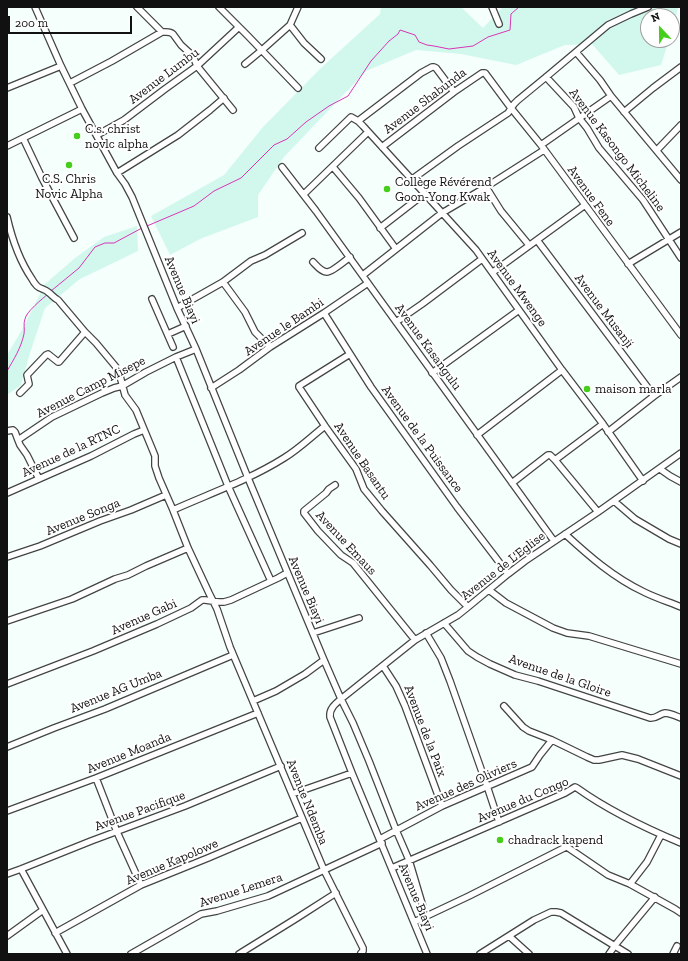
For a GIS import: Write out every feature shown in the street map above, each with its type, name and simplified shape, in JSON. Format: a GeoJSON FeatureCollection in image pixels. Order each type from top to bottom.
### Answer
{"type":"FeatureCollection","features":[{"type":"Feature","properties":{"kind":"street","name":"Avenue Biayi"},"geometry":{"type":"LineString","coordinates":[[35,7],[82,109],[132,197],[196,349],[287,573],[341,699],[332,708],[329,714],[427,954]]}},
{"type":"Feature","properties":{"kind":"street"},"geometry":{"type":"LineString","coordinates":[[137,7],[162,32]]}},
{"type":"Feature","properties":{"kind":"street"},"geometry":{"type":"LineString","coordinates":[[218,7],[298,88]]}},
{"type":"Feature","properties":{"kind":"street"},"geometry":{"type":"LineString","coordinates":[[245,64],[290,25],[298,7]]}},
{"type":"Feature","properties":{"kind":"street"},"geometry":{"type":"LineString","coordinates":[[492,7],[499,24]]}},
{"type":"Feature","properties":{"kind":"street"},"geometry":{"type":"LineString","coordinates":[[412,180],[458,146],[508,113],[518,100],[608,25],[648,7]]}},
{"type":"Feature","properties":{"kind":"street"},"geometry":{"type":"LineString","coordinates":[[290,25],[304,43],[321,59]]}},
{"type":"Feature","properties":{"kind":"street","name":"Avenue Lumbu"},"geometry":{"type":"LineString","coordinates":[[96,135],[124,120],[197,66],[239,27]]}},
{"type":"Feature","properties":{"kind":"street"},"geometry":{"type":"LineString","coordinates":[[70,83],[162,32],[171,32],[181,45],[193,56],[197,66],[233,110]]}},
{"type":"Feature","properties":{"kind":"street"},"geometry":{"type":"LineString","coordinates":[[576,52],[681,180]]}},
{"type":"Feature","properties":{"kind":"street"},"geometry":{"type":"LineString","coordinates":[[7,88],[61,66]]}},
{"type":"Feature","properties":{"kind":"street"},"geometry":{"type":"LineString","coordinates":[[319,148],[351,117],[358,121],[421,73],[432,67],[436,68],[454,92]]}},
{"type":"Feature","properties":{"kind":"street"},"geometry":{"type":"LineString","coordinates":[[624,112],[681,67]]}},
{"type":"Feature","properties":{"kind":"street","name":"Avenue Shabunda"},"geometry":{"type":"LineString","coordinates":[[382,147],[454,92],[482,73]]}},
{"type":"Feature","properties":{"kind":"street","name":"Avenue Fene"},"geometry":{"type":"LineString","coordinates":[[482,73],[485,73],[540,144],[681,335]]}},
{"type":"Feature","properties":{"kind":"street","name":"Avenue Kasongo Micheline"},"geometry":{"type":"LineString","coordinates":[[546,77],[573,106],[579,118],[599,148],[643,200],[681,258]]}},
{"type":"Feature","properties":{"kind":"street"},"geometry":{"type":"LineString","coordinates":[[540,144],[611,96]]}},
{"type":"Feature","properties":{"kind":"street"},"geometry":{"type":"LineString","coordinates":[[117,173],[184,130],[224,98]]}},
{"type":"Feature","properties":{"kind":"street"},"geometry":{"type":"LineString","coordinates":[[7,146],[82,109]]}},
{"type":"Feature","properties":{"kind":"street","name":"Avenue Mwenge"},"geometry":{"type":"LineString","coordinates":[[358,121],[482,258],[643,481]]}},
{"type":"Feature","properties":{"kind":"street"},"geometry":{"type":"LineString","coordinates":[[656,150],[681,125]]}},
{"type":"Feature","properties":{"kind":"street"},"geometry":{"type":"LineString","coordinates":[[304,194],[368,132]]}},
{"type":"Feature","properties":{"kind":"street"},"geometry":{"type":"LineString","coordinates":[[23,138],[42,178],[74,238]]}},
{"type":"Feature","properties":{"kind":"street"},"geometry":{"type":"LineString","coordinates":[[362,275],[442,213],[544,150]]}},
{"type":"Feature","properties":{"kind":"street","name":"Avenue Kasangulu"},"geometry":{"type":"LineString","coordinates":[[282,167],[304,194],[350,257],[554,541]]}},
{"type":"Feature","properties":{"kind":"street"},"geometry":{"type":"LineString","coordinates":[[333,167],[359,198],[396,249]]}},
{"type":"Feature","properties":{"kind":"street"},"geometry":{"type":"LineString","coordinates":[[486,186],[501,211],[529,246]]}},
{"type":"Feature","properties":{"kind":"street"},"geometry":{"type":"LineString","coordinates":[[380,228],[424,194]]}},
{"type":"Feature","properties":{"kind":"street"},"geometry":{"type":"LineString","coordinates":[[493,272],[584,205]]}},
{"type":"Feature","properties":{"kind":"street","name":"Avenue Ndemba"},"geometry":{"type":"LineString","coordinates":[[7,217],[18,254],[38,287],[49,292],[58,300],[116,367],[126,397],[137,413],[155,456],[155,466],[160,483],[173,510],[188,548],[214,601],[233,655],[324,870],[363,948],[363,951],[360,954]]}},
{"type":"Feature","properties":{"kind":"street"},"geometry":{"type":"LineString","coordinates":[[628,264],[681,232]]}},
{"type":"Feature","properties":{"kind":"street"},"geometry":{"type":"LineString","coordinates":[[178,308],[223,282],[251,262],[302,233]]}},
{"type":"Feature","properties":{"kind":"street","name":"Avenue Musanji"},"geometry":{"type":"LineString","coordinates":[[537,240],[654,396]]}},
{"type":"Feature","properties":{"kind":"street"},"geometry":{"type":"LineString","coordinates":[[313,262],[321,270],[326,272],[350,257]]}},
{"type":"Feature","properties":{"kind":"street"},"geometry":{"type":"LineString","coordinates":[[396,322],[482,258]]}},
{"type":"Feature","properties":{"kind":"street"},"geometry":{"type":"LineString","coordinates":[[223,282],[245,312],[255,332],[270,347]]}},
{"type":"Feature","properties":{"kind":"street","name":"Avenue le Bambi"},"geometry":{"type":"LineString","coordinates":[[211,388],[270,347],[368,283]]}},
{"type":"Feature","properties":{"kind":"street"},"geometry":{"type":"LineString","coordinates":[[152,299],[173,347]]}},
{"type":"Feature","properties":{"kind":"street"},"geometry":{"type":"LineString","coordinates":[[432,373],[519,310]]}},
{"type":"Feature","properties":{"kind":"street","name":"Avenue de la Puissance"},"geometry":{"type":"LineString","coordinates":[[324,313],[371,386],[457,507],[508,574]]}},
{"type":"Feature","properties":{"kind":"street"},"geometry":{"type":"LineString","coordinates":[[168,334],[186,326]]}},
{"type":"Feature","properties":{"kind":"street"},"geometry":{"type":"LineString","coordinates":[[20,392],[29,384],[27,375],[46,355],[48,354],[59,362],[85,332]]}},
{"type":"Feature","properties":{"kind":"street","name":"Avenue Camp Misepe"},"geometry":{"type":"LineString","coordinates":[[18,440],[52,417],[102,393],[122,386],[176,357],[196,349]]}},
{"type":"Feature","properties":{"kind":"street","name":"Avenue Basantu"},"geometry":{"type":"LineString","coordinates":[[350,354],[299,386],[325,426],[356,469],[364,488],[382,511],[451,590],[468,607]]}},
{"type":"Feature","properties":{"kind":"street"},"geometry":{"type":"LineString","coordinates":[[176,357],[228,486],[271,581]]}},
{"type":"Feature","properties":{"kind":"street"},"geometry":{"type":"LineString","coordinates":[[477,435],[562,370]]}},
{"type":"Feature","properties":{"kind":"street"},"geometry":{"type":"LineString","coordinates":[[608,432],[681,377]]}},
{"type":"Feature","properties":{"kind":"street"},"geometry":{"type":"LineString","coordinates":[[556,460],[603,424]]}},
{"type":"Feature","properties":{"kind":"street"},"geometry":{"type":"LineString","coordinates":[[173,510],[248,478],[286,457],[325,426]]}},
{"type":"Feature","properties":{"kind":"street"},"geometry":{"type":"LineString","coordinates":[[7,431],[13,430],[15,432],[20,445],[27,455],[39,479]]}},
{"type":"Feature","properties":{"kind":"street","name":"Avenue de la RTNC"},"geometry":{"type":"LineString","coordinates":[[7,492],[39,479],[78,460],[91,456],[144,430]]}},
{"type":"Feature","properties":{"kind":"street","name":"Avenue de L'Eglise"},"geometry":{"type":"LineString","coordinates":[[341,699],[415,640],[468,607],[508,574],[681,453]]}},
{"type":"Feature","properties":{"kind":"street"},"geometry":{"type":"LineString","coordinates":[[512,483],[550,455],[556,460],[598,512]]}},
{"type":"Feature","properties":{"kind":"street"},"geometry":{"type":"LineString","coordinates":[[660,469],[681,482]]}},
{"type":"Feature","properties":{"kind":"street","name":"Avenue Emaus"},"geometry":{"type":"LineString","coordinates":[[335,485],[304,511],[304,513],[318,531],[341,555],[353,563],[415,640]]}},
{"type":"Feature","properties":{"kind":"street","name":"Avenue Songa"},"geometry":{"type":"LineString","coordinates":[[7,557],[71,534],[166,495]]}},
{"type":"Feature","properties":{"kind":"street"},"geometry":{"type":"LineString","coordinates":[[614,500],[635,519],[681,544]]}},
{"type":"Feature","properties":{"kind":"street"},"geometry":{"type":"LineString","coordinates":[[565,534],[585,553],[626,582],[647,594],[681,607]]}},
{"type":"Feature","properties":{"kind":"street"},"geometry":{"type":"LineString","coordinates":[[7,621],[72,598],[188,548]]}},
{"type":"Feature","properties":{"kind":"street","name":"Avenue Gabi"},"geometry":{"type":"LineString","coordinates":[[7,684],[93,651],[157,624],[191,608],[202,600],[224,602],[231,600],[287,573]]}},
{"type":"Feature","properties":{"kind":"street"},"geometry":{"type":"LineString","coordinates":[[489,590],[506,603],[553,628],[567,633],[589,636],[681,664]]}},
{"type":"Feature","properties":{"kind":"street"},"geometry":{"type":"LineString","coordinates":[[313,633],[358,618]]}},
{"type":"Feature","properties":{"kind":"street","name":"Avenue de la Gloire"},"geometry":{"type":"LineString","coordinates":[[444,623],[468,651],[490,664],[515,675],[650,718],[654,718],[664,713],[681,718]]}},
{"type":"Feature","properties":{"kind":"street"},"geometry":{"type":"LineString","coordinates":[[426,633],[441,658],[450,681],[499,822]]}},
{"type":"Feature","properties":{"kind":"street","name":"Avenue AG Umba"},"geometry":{"type":"LineString","coordinates":[[7,747],[105,709],[233,655]]}},
{"type":"Feature","properties":{"kind":"street"},"geometry":{"type":"LineString","coordinates":[[253,701],[305,674],[324,660]]}},
{"type":"Feature","properties":{"kind":"street","name":"Avenue de la Paix"},"geometry":{"type":"LineString","coordinates":[[383,666],[396,686],[405,706],[442,806]]}},
{"type":"Feature","properties":{"kind":"street"},"geometry":{"type":"LineString","coordinates":[[341,699],[358,735],[409,860],[423,907]]}},
{"type":"Feature","properties":{"kind":"street"},"geometry":{"type":"LineString","coordinates":[[504,706],[529,731],[594,760],[626,756],[638,759],[681,776]]}},
{"type":"Feature","properties":{"kind":"street","name":"Avenue Moanda"},"geometry":{"type":"LineString","coordinates":[[7,812],[258,713]]}},
{"type":"Feature","properties":{"kind":"street","name":"Avenue des Oliviers"},"geometry":{"type":"LineString","coordinates":[[381,841],[396,830],[442,806],[532,767],[552,740]]}},
{"type":"Feature","properties":{"kind":"street","name":"Avenue Pacifique"},"geometry":{"type":"LineString","coordinates":[[7,874],[186,806],[281,766]]}},
{"type":"Feature","properties":{"kind":"street"},"geometry":{"type":"LineString","coordinates":[[292,794],[352,773]]}},
{"type":"Feature","properties":{"kind":"street"},"geometry":{"type":"LineString","coordinates":[[96,778],[117,832],[141,885]]}},
{"type":"Feature","properties":{"kind":"street","name":"Avenue du Congo"},"geometry":{"type":"LineString","coordinates":[[392,868],[576,788],[607,808],[661,835],[681,843]]}},
{"type":"Feature","properties":{"kind":"street","name":"Avenue Kapolowe"},"geometry":{"type":"LineString","coordinates":[[55,932],[141,885],[302,818]]}},
{"type":"Feature","properties":{"kind":"street"},"geometry":{"type":"LineString","coordinates":[[630,884],[648,862],[661,835]]}},
{"type":"Feature","properties":{"kind":"street","name":"Avenue Lemera"},"geometry":{"type":"LineString","coordinates":[[131,954],[201,914],[217,911],[268,896],[381,841]]}},
{"type":"Feature","properties":{"kind":"street"},"geometry":{"type":"LineString","coordinates":[[414,922],[566,847],[608,875],[655,897],[681,913]]}},
{"type":"Feature","properties":{"kind":"street"},"geometry":{"type":"LineString","coordinates":[[21,869],[67,954]]}},
{"type":"Feature","properties":{"kind":"street"},"geometry":{"type":"LineString","coordinates":[[239,954],[336,894]]}},
{"type":"Feature","properties":{"kind":"street"},"geometry":{"type":"LineString","coordinates":[[610,954],[655,897]]}},
{"type":"Feature","properties":{"kind":"street"},"geometry":{"type":"LineString","coordinates":[[7,936],[43,910]]}},
{"type":"Feature","properties":{"kind":"street"},"geometry":{"type":"LineString","coordinates":[[480,954],[534,920],[551,912],[556,912],[561,913],[628,954]]}},
{"type":"Feature","properties":{"kind":"street"},"geometry":{"type":"LineString","coordinates":[[509,936],[529,954]]}},
{"type":"Feature","properties":{"kind":"street"},"geometry":{"type":"LineString","coordinates":[[673,954],[677,946]]}},
{"type":"Feature","properties":{"kind":"green space"},"geometry":{"type":"Polygon","coordinates":[[[381,7],[461,7],[483,28],[503,7],[678,7],[640,8],[640,48],[666,48],[661,65],[619,75],[592,44],[565,45],[516,65],[461,54],[416,50],[366,71],[284,157],[258,195],[258,217],[200,239],[170,255],[151,216],[224,175],[263,127],[321,68],[380,14],[381,7]]]}},
{"type":"Feature","properties":{"kind":"green space"},"geometry":{"type":"Polygon","coordinates":[[[137,226],[138,251],[80,279],[45,308],[21,385],[7,395],[7,355],[23,328],[45,284],[75,258],[104,237],[137,226]]]}},
{"type":"Feature","properties":{"kind":"waterway"},"geometry":{"type":"LineString","coordinates":[[147,226],[194,206],[214,191],[241,178],[274,145],[287,139],[306,122],[329,106],[348,96],[371,61],[389,41],[398,34],[400,30],[415,35],[419,42],[427,45],[449,49],[473,46],[488,37],[510,30],[511,14],[519,7]]}},
{"type":"Feature","properties":{"kind":"waterway"},"geometry":{"type":"LineString","coordinates":[[51,291],[79,268],[95,247],[105,243],[114,243],[142,228]]}},
{"type":"Feature","properties":{"kind":"waterway"},"geometry":{"type":"LineString","coordinates":[[7,371],[21,344],[26,316],[48,294]]}},
{"type":"Feature","properties":{"kind":"place","name":"C.s. christ novlc alpha"},"geometry":{"type":"Point","coordinates":[77,136]}},
{"type":"Feature","properties":{"kind":"place","name":"C.S. Chris Novic Alpha"},"geometry":{"type":"Point","coordinates":[69,165]}},
{"type":"Feature","properties":{"kind":"place","name":"Collège Révérend Goon-Yong Kwak"},"geometry":{"type":"Point","coordinates":[387,189]}},
{"type":"Feature","properties":{"kind":"place","name":"maison marla"},"geometry":{"type":"Point","coordinates":[587,389]}},
{"type":"Feature","properties":{"kind":"place","name":"chadrack kapend"},"geometry":{"type":"Point","coordinates":[500,840]}}]}
